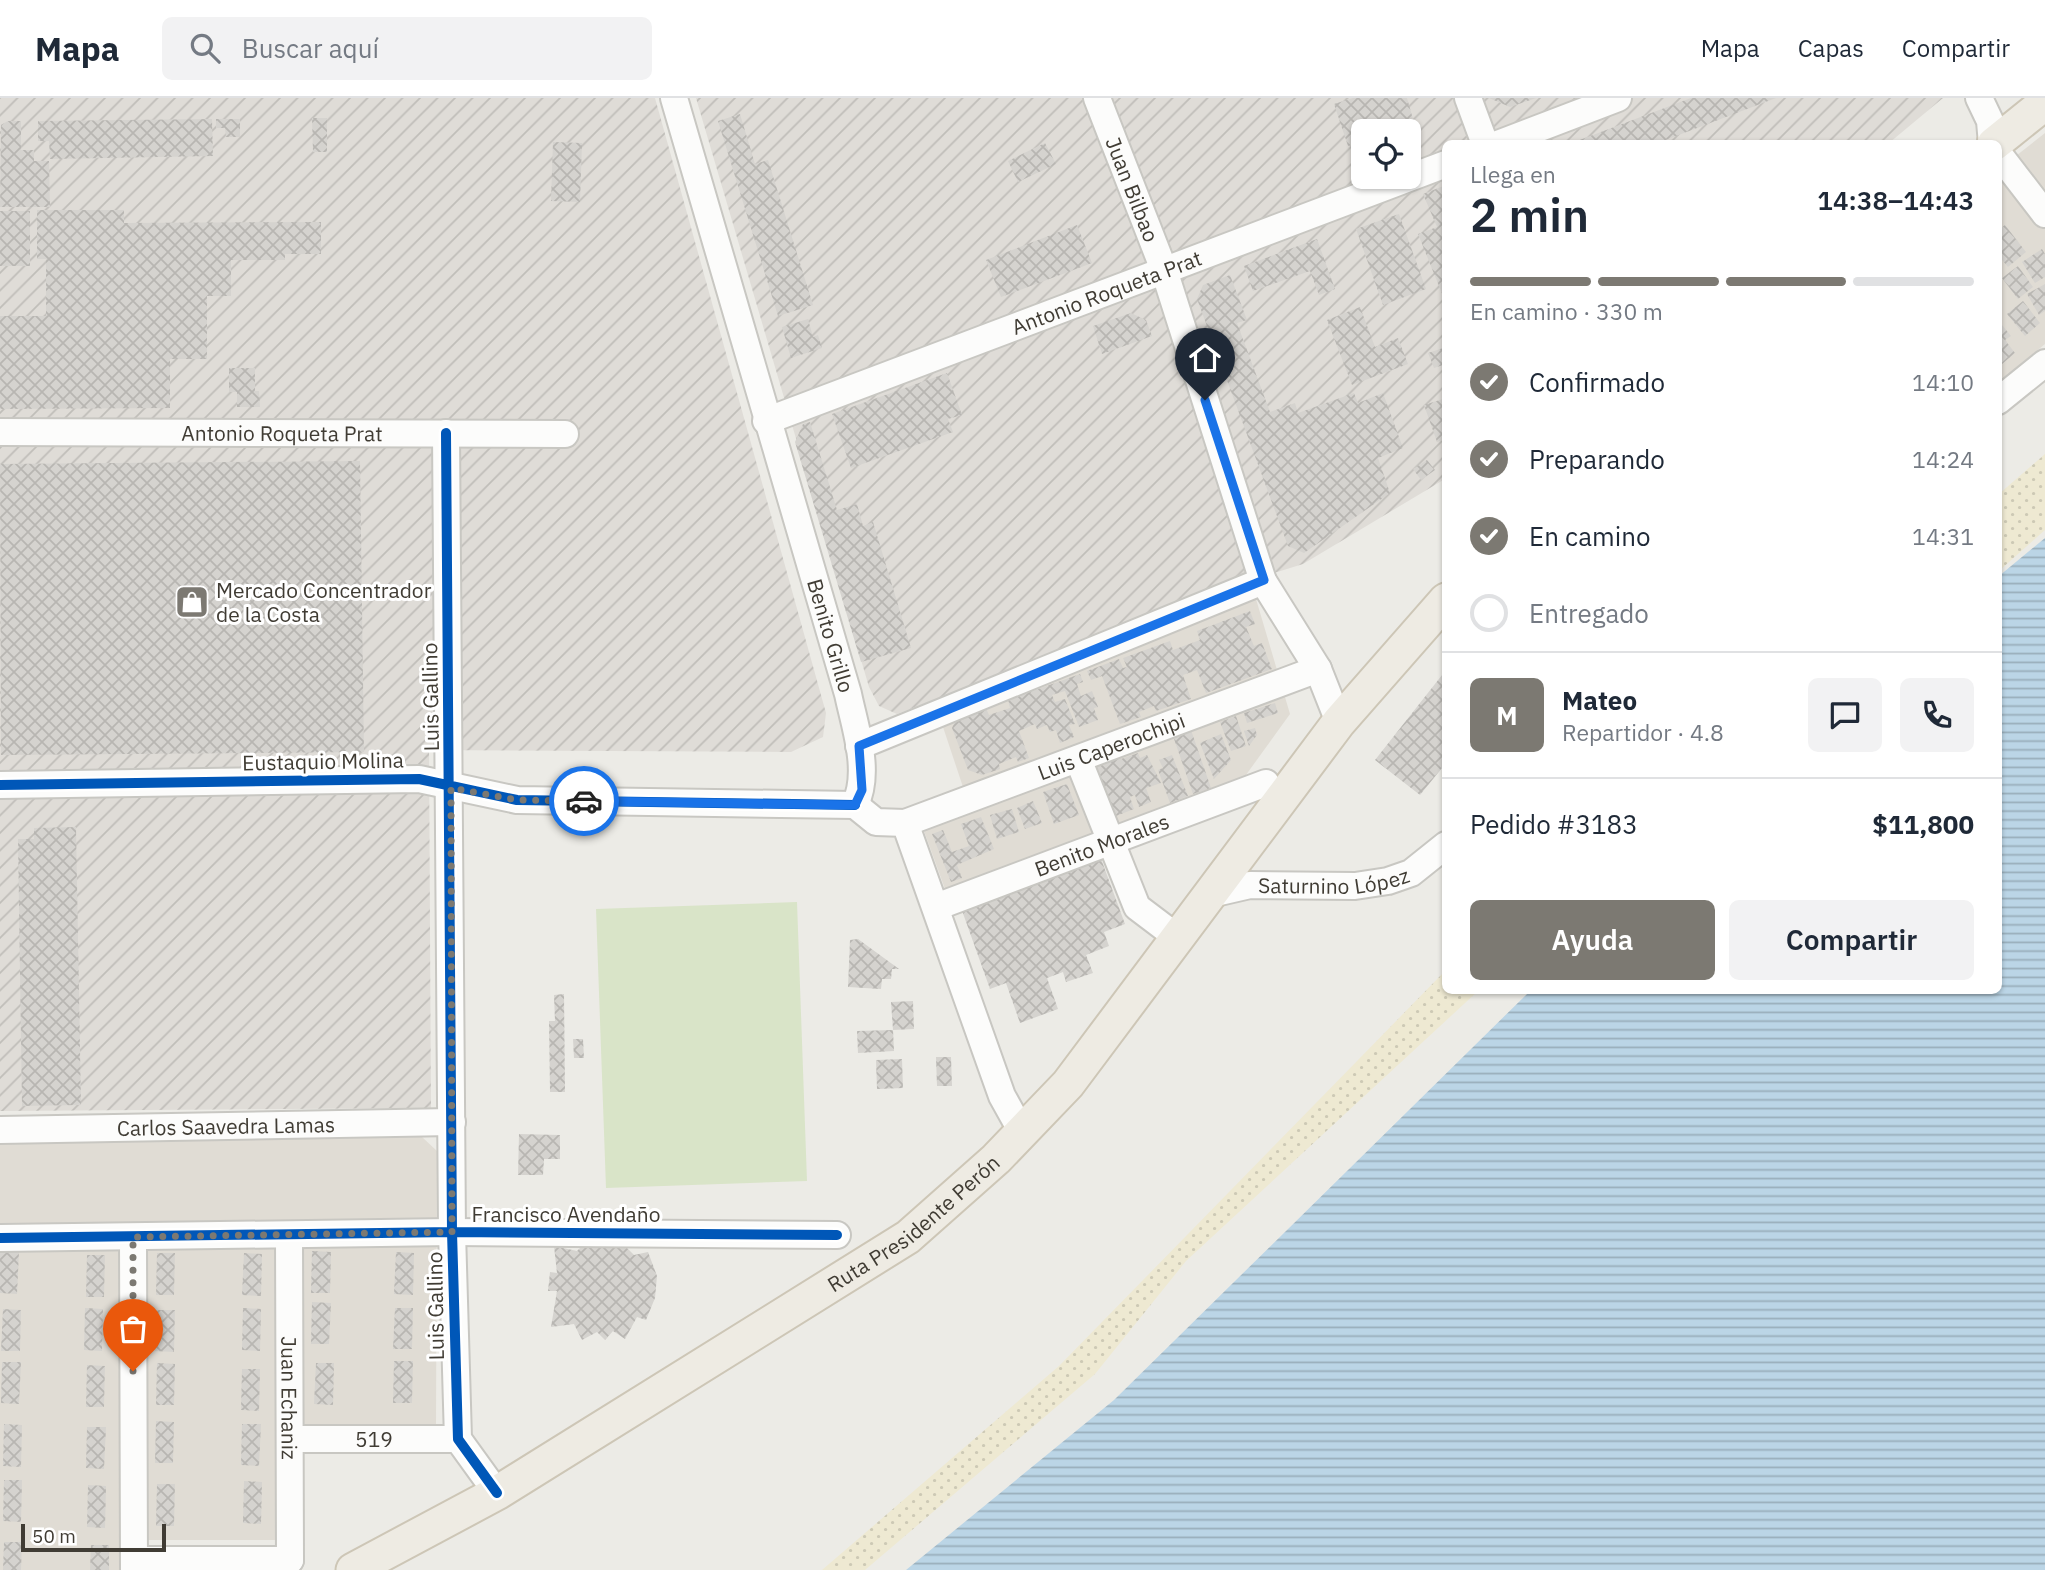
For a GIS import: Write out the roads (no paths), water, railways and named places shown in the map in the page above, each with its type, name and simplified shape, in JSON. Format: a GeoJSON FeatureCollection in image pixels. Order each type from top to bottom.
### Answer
{"type":"FeatureCollection","features":[{"type":"Feature","properties":{"kind":"main road"},"geometry":{"type":"LineString","coordinates":[[1998,140],[2045,103]]}},
{"type":"Feature","properties":{"kind":"main road"},"geometry":{"type":"LineString","coordinates":[[1339,722],[1442,605]]}},
{"type":"Feature","properties":{"kind":"main road","name":"Ruta Presidente Perón"},"geometry":{"type":"LineString","coordinates":[[352,1570],[496,1493],[908,1237],[1022,1132],[1068,1084],[1339,722]]}},
{"type":"Feature","properties":{"kind":"street","name":"Benito Grillo"},"geometry":{"type":"LineString","coordinates":[[674,98],[766,421],[848,694],[859,746],[862,790],[855,805]]}},
{"type":"Feature","properties":{"kind":"street","name":"Juan Bilbao"},"geometry":{"type":"LineString","coordinates":[[1097,98],[1164,270],[1264,580],[1318,669],[1339,722]]}},
{"type":"Feature","properties":{"kind":"street"},"geometry":{"type":"LineString","coordinates":[[1468,98],[1484,140]]}},
{"type":"Feature","properties":{"kind":"street"},"geometry":{"type":"LineString","coordinates":[[1508,140],[1618,98]]}},
{"type":"Feature","properties":{"kind":"street"},"geometry":{"type":"LineString","coordinates":[[1979,98],[1990,121],[1992,140]]}},
{"type":"Feature","properties":{"kind":"street"},"geometry":{"type":"LineString","coordinates":[[2002,158],[2045,214]]}},
{"type":"Feature","properties":{"kind":"street","name":"Antonio Roqueta Prat"},"geometry":{"type":"LineString","coordinates":[[766,421],[1442,166]]}},
{"type":"Feature","properties":{"kind":"street"},"geometry":{"type":"LineString","coordinates":[[2002,398],[2045,363]]}},
{"type":"Feature","properties":{"kind":"street","name":"Antonio Roqueta Prat"},"geometry":{"type":"LineString","coordinates":[[0,432],[565,434]]}},
{"type":"Feature","properties":{"kind":"street","name":"Luis Gallino"},"geometry":{"type":"LineString","coordinates":[[446,433],[451,788],[452,1232],[458,1439]]}},
{"type":"Feature","properties":{"kind":"street"},"geometry":{"type":"LineString","coordinates":[[859,746],[1264,580]]}},
{"type":"Feature","properties":{"kind":"street","name":"Luis Caperochipi"},"geometry":{"type":"LineString","coordinates":[[905,823],[1318,669]]}},
{"type":"Feature","properties":{"kind":"street"},"geometry":{"type":"LineString","coordinates":[[1078,759],[1137,907],[1178,938]]}},
{"type":"Feature","properties":{"kind":"street","name":"Eustaquio Molina"},"geometry":{"type":"LineString","coordinates":[[0,785],[419,779],[517,800],[855,805]]}},
{"type":"Feature","properties":{"kind":"street","name":"Benito Morales"},"geometry":{"type":"LineString","coordinates":[[936,906],[1266,783]]}},
{"type":"Feature","properties":{"kind":"street"},"geometry":{"type":"LineString","coordinates":[[855,805],[876,822],[905,823],[1002,1096],[1022,1132]]}},
{"type":"Feature","properties":{"kind":"street","name":"Saturnino López"},"geometry":{"type":"LineString","coordinates":[[1211,894],[1250,885],[1356,887],[1388,881],[1411,873],[1442,848]]}},
{"type":"Feature","properties":{"kind":"street","name":"Carlos Saavedra Lamas"},"geometry":{"type":"LineString","coordinates":[[0,1130],[452,1122]]}},
{"type":"Feature","properties":{"kind":"street","name":"Francisco Avendaño"},"geometry":{"type":"LineString","coordinates":[[0,1238],[452,1232],[837,1235]]}},
{"type":"Feature","properties":{"kind":"street","name":"Juan Echaniz"},"geometry":{"type":"LineString","coordinates":[[289,1235],[289,1439],[298,1565]]}},
{"type":"Feature","properties":{"kind":"street"},"geometry":{"type":"LineString","coordinates":[[133,1237],[134,1565],[298,1565]]}},
{"type":"Feature","properties":{"kind":"street","name":"519"},"geometry":{"type":"LineString","coordinates":[[289,1439],[458,1439]]}},
{"type":"Feature","properties":{"kind":"street"},"geometry":{"type":"LineString","coordinates":[[458,1439],[496,1493]]}},
{"type":"Feature","properties":{"kind":"water"},"geometry":{"type":"Polygon","coordinates":[[[2045,538],[2045,1570],[906,1570],[1114,1400],[1527,994],[2002,994],[2002,574],[2045,538]]]}},
{"type":"Feature","properties":{"kind":"place","name":"Mercado Concentrador de la Costa"},"geometry":{"type":"Point","coordinates":[192,602]}}]}
